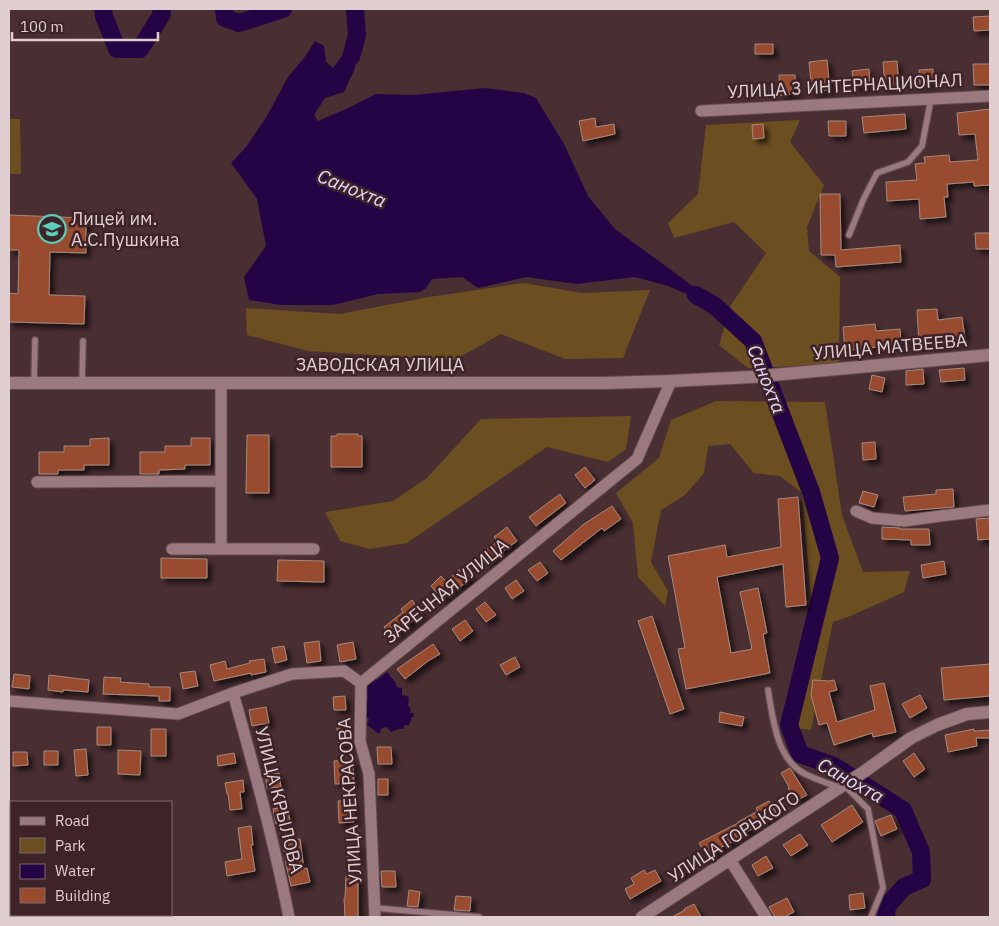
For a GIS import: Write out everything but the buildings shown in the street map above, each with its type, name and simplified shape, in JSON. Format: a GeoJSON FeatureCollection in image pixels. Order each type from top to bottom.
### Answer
{"type":"FeatureCollection","features":[{"type":"Feature","properties":{"kind":"main road","name":"УЛИЦА МАТВЕЕВА"},"geometry":{"type":"LineString","coordinates":[[751,377],[990,356]]}},
{"type":"Feature","properties":{"kind":"main road","name":"ЗАВОДСКАЯ УЛИЦА"},"geometry":{"type":"LineString","coordinates":[[9,383],[605,383],[751,377]]}},
{"type":"Feature","properties":{"kind":"main road","name":"УЛИЦА ГОРЬКОГО"},"geometry":{"type":"LineString","coordinates":[[642,917],[865,772],[912,738],[937,725],[967,714],[990,712]]}},
{"type":"Feature","properties":{"kind":"street","name":"УЛИЦА 3 ИНТЕРНАЦИОНАЛ"},"geometry":{"type":"LineString","coordinates":[[701,111],[990,96]]}},
{"type":"Feature","properties":{"kind":"street","name":"ЗАРЕЧНАЯ УЛИЦА"},"geometry":{"type":"LineString","coordinates":[[361,682],[637,459],[671,381]]}},
{"type":"Feature","properties":{"kind":"street"},"geometry":{"type":"LineString","coordinates":[[221,383],[221,549]]}},
{"type":"Feature","properties":{"kind":"street"},"geometry":{"type":"LineString","coordinates":[[37,482],[221,481]]}},
{"type":"Feature","properties":{"kind":"street"},"geometry":{"type":"LineString","coordinates":[[856,511],[872,518],[904,521],[990,510]]}},
{"type":"Feature","properties":{"kind":"street"},"geometry":{"type":"LineString","coordinates":[[172,549],[314,549]]}},
{"type":"Feature","properties":{"kind":"street"},"geometry":{"type":"LineString","coordinates":[[9,701],[178,714],[233,693],[292,674],[344,671],[361,682]]}},
{"type":"Feature","properties":{"kind":"street","name":"УЛИЦА НЕКРАСОВА"},"geometry":{"type":"LineString","coordinates":[[361,682],[360,741],[368,774],[375,912]]}},
{"type":"Feature","properties":{"kind":"street","name":"УЛИЦА КРЫЛОВА"},"geometry":{"type":"LineString","coordinates":[[233,693],[289,917]]}},
{"type":"Feature","properties":{"kind":"street"},"geometry":{"type":"LineString","coordinates":[[730,860],[766,917]]}},
{"type":"Feature","properties":{"kind":"lane"},"geometry":{"type":"LineString","coordinates":[[849,235],[864,198],[877,173],[908,162],[922,146],[931,99]]}},
{"type":"Feature","properties":{"kind":"lane"},"geometry":{"type":"LineString","coordinates":[[34,383],[35,340]]}},
{"type":"Feature","properties":{"kind":"lane"},"geometry":{"type":"LineString","coordinates":[[82,383],[83,341]]}},
{"type":"Feature","properties":{"kind":"lane"},"geometry":{"type":"LineString","coordinates":[[768,690],[776,736],[789,762],[803,773],[842,787],[868,808],[883,888],[871,917]]}},
{"type":"Feature","properties":{"kind":"lane"},"geometry":{"type":"LineString","coordinates":[[375,912],[479,917]]}},
{"type":"Feature","properties":{"kind":"green space"},"geometry":{"type":"Polygon","coordinates":[[[9,119],[20,119],[21,174],[9,174],[9,119]]]}},
{"type":"Feature","properties":{"kind":"green space"},"geometry":{"type":"Polygon","coordinates":[[[800,120],[790,142],[824,185],[807,227],[809,251],[840,277],[839,364],[748,368],[719,345],[731,305],[766,253],[734,222],[674,238],[668,223],[698,194],[706,125],[800,120]]]}},
{"type":"Feature","properties":{"kind":"green space"},"geometry":{"type":"Polygon","coordinates":[[[524,283],[582,293],[650,290],[623,358],[565,359],[501,334],[454,360],[308,351],[247,335],[246,308],[340,314],[429,297],[524,283]]]}},
{"type":"Feature","properties":{"kind":"green space"},"geometry":{"type":"Polygon","coordinates":[[[716,401],[825,402],[842,515],[863,572],[910,571],[904,592],[833,622],[811,730],[783,726],[812,610],[802,493],[780,476],[754,473],[730,444],[708,446],[704,473],[685,495],[661,510],[651,562],[668,591],[665,606],[638,577],[633,523],[616,493],[659,458],[671,420],[716,401]]]}},
{"type":"Feature","properties":{"kind":"green space"},"geometry":{"type":"Polygon","coordinates":[[[631,416],[626,449],[608,462],[547,447],[407,543],[369,549],[340,541],[325,512],[393,501],[427,478],[481,419],[631,416]]]}},
{"type":"Feature","properties":{"kind":"water"},"geometry":{"type":"Polygon","coordinates":[[[357,35],[355,68],[344,92],[325,98],[314,115],[318,121],[376,94],[413,95],[485,88],[524,93],[536,98],[564,144],[588,196],[615,229],[686,281],[715,306],[668,286],[635,277],[577,284],[526,277],[478,288],[462,277],[432,279],[426,288],[420,292],[378,294],[333,305],[282,305],[249,300],[244,277],[266,246],[257,199],[231,163],[246,147],[267,116],[288,77],[315,41],[324,46],[326,62],[333,68],[357,35]]]}},
{"type":"Feature","properties":{"kind":"water"},"geometry":{"type":"Polygon","coordinates":[[[387,672],[397,687],[402,688],[402,695],[409,697],[410,713],[413,713],[414,717],[412,717],[409,725],[405,725],[403,729],[391,732],[387,727],[382,728],[379,734],[367,725],[369,719],[365,715],[365,702],[368,698],[364,687],[373,678],[377,680],[387,672]]]}},
{"type":"Feature","properties":{"kind":"waterway","name":"Санохта"},"geometry":{"type":"LineString","coordinates":[[103,9],[117,49],[140,49],[162,14],[161,9]]}},
{"type":"Feature","properties":{"kind":"waterway","name":"Санохта"},"geometry":{"type":"LineString","coordinates":[[224,9],[225,18],[239,23],[283,9]]}},
{"type":"Feature","properties":{"kind":"waterway","name":"Санохта"},"geometry":{"type":"LineString","coordinates":[[351,57],[357,35],[355,9]]}},
{"type":"Feature","properties":{"kind":"waterway","name":"Санохта"},"geometry":{"type":"LineString","coordinates":[[696,295],[715,306],[753,341],[811,492],[830,558],[789,725],[800,754],[834,766],[903,810],[921,852],[922,879],[904,887],[887,906],[886,917]]}},
{"type":"Feature","properties":{"kind":"place","name":"Лицей им. А.С.Пушкина"},"geometry":{"type":"Point","coordinates":[52,229]}}]}
